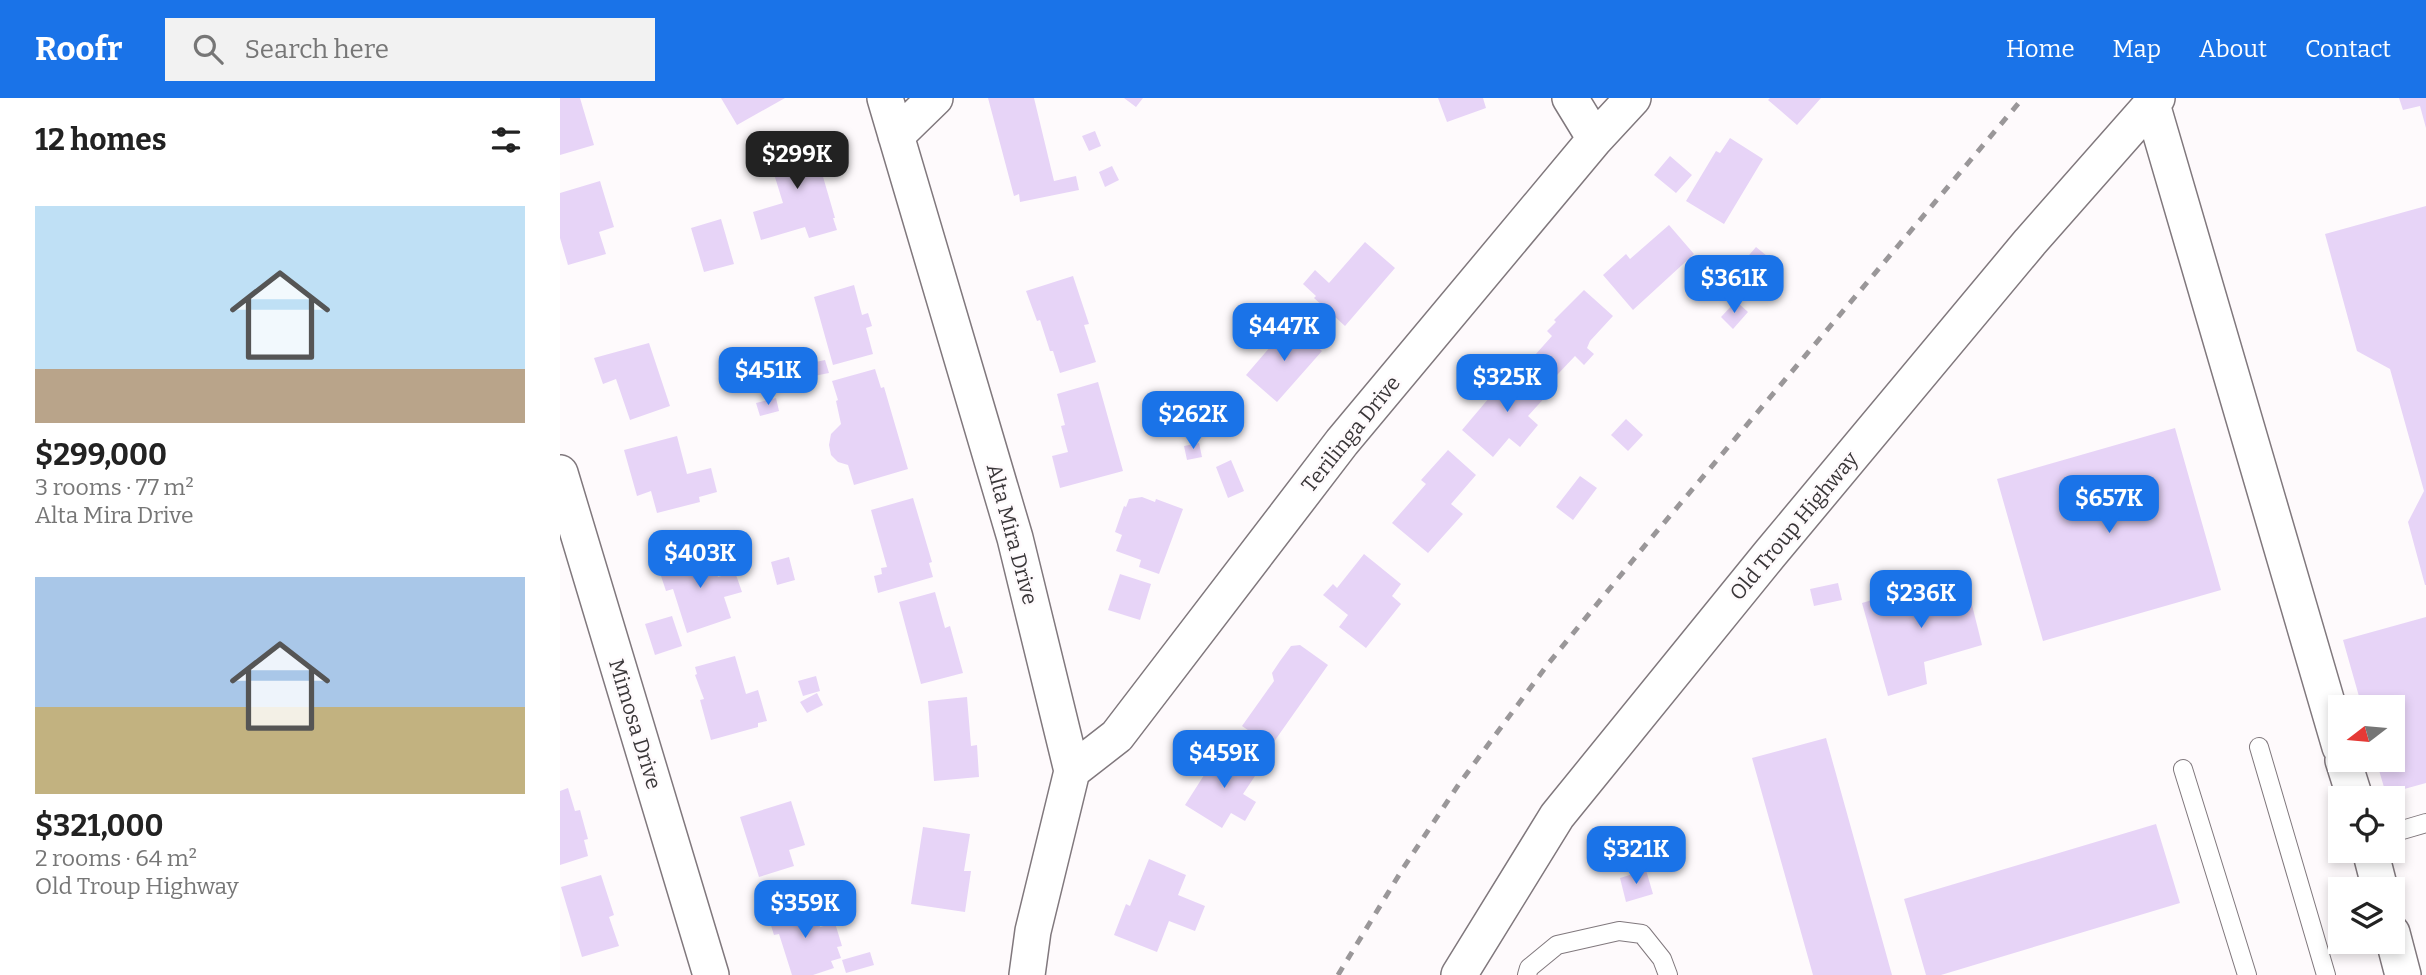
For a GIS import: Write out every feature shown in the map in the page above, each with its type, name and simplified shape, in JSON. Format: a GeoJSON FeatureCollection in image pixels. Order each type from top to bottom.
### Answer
{"type":"FeatureCollection","features":[{"type":"Feature","properties":{"kind":"street","name":"Alta Mira Drive"},"geometry":{"type":"LineString","coordinates":[[885,98],[1015,538],[1072,771],[1033,931],[1027,975]]}},
{"type":"Feature","properties":{"kind":"street"},"geometry":{"type":"LineString","coordinates":[[896,136],[935,98]]}},
{"type":"Feature","properties":{"kind":"street"},"geometry":{"type":"LineString","coordinates":[[1570,98],[1595,139]]}},
{"type":"Feature","properties":{"kind":"street","name":"Terilinga Drive"},"geometry":{"type":"LineString","coordinates":[[1072,771],[1117,736],[1342,442],[1595,139],[1633,98]]}},
{"type":"Feature","properties":{"kind":"street"},"geometry":{"type":"LineString","coordinates":[[2155,101],[2328,705]]}},
{"type":"Feature","properties":{"kind":"street","name":"Old Troup Highway"},"geometry":{"type":"LineString","coordinates":[[1459,975],[1557,816],[2030,242],[2155,101]]}},
{"type":"Feature","properties":{"kind":"street","name":"Mimosa Drive"},"geometry":{"type":"LineString","coordinates":[[560,473],[711,975]]}},
{"type":"Feature","properties":{"kind":"street"},"geometry":{"type":"LineString","coordinates":[[2398,954],[2403,975]]}},
{"type":"Feature","properties":{"kind":"lane"},"geometry":{"type":"LineString","coordinates":[[2259,747],[2322,974]]}},
{"type":"Feature","properties":{"kind":"lane"},"geometry":{"type":"LineString","coordinates":[[2183,769],[2247,975]]}},
{"type":"Feature","properties":{"kind":"lane"},"geometry":{"type":"LineString","coordinates":[[2405,829],[2426,823]]}},
{"type":"Feature","properties":{"kind":"lane"},"geometry":{"type":"LineString","coordinates":[[1527,975],[1530,968],[1557,945],[1619,931],[1642,934],[1662,959],[1668,975]]}},
{"type":"Feature","properties":{"kind":"building"},"geometry":{"type":"Polygon","coordinates":[[[560,98],[580,98],[594,145],[560,155],[560,98]]]}},
{"type":"Feature","properties":{"kind":"building"},"geometry":{"type":"Polygon","coordinates":[[[721,98],[785,98],[737,125],[721,98]]]}},
{"type":"Feature","properties":{"kind":"building"},"geometry":{"type":"Polygon","coordinates":[[[988,98],[1034,98],[1054,181],[1076,176],[1079,190],[1020,202],[1019,194],[1014,196],[988,98]]]}},
{"type":"Feature","properties":{"kind":"building"},"geometry":{"type":"Polygon","coordinates":[[[1124,98],[1143,98],[1136,107],[1124,98]]]}},
{"type":"Feature","properties":{"kind":"building"},"geometry":{"type":"Polygon","coordinates":[[[1438,98],[1483,98],[1486,108],[1447,122],[1438,98]]]}},
{"type":"Feature","properties":{"kind":"building"},"geometry":{"type":"Polygon","coordinates":[[[1821,98],[1797,125],[1768,100],[1821,98]]]}},
{"type":"Feature","properties":{"kind":"building"},"geometry":{"type":"Polygon","coordinates":[[[2399,98],[2426,98],[2426,128],[2420,106],[2403,110],[2399,98]]]}},
{"type":"Feature","properties":{"kind":"building"},"geometry":{"type":"Polygon","coordinates":[[[1095,131],[1101,146],[1089,151],[1082,136],[1095,131]]]}},
{"type":"Feature","properties":{"kind":"building"},"geometry":{"type":"Polygon","coordinates":[[[810,132],[837,230],[809,238],[805,227],[761,240],[753,212],[783,203],[765,145],[810,132]]]}},
{"type":"Feature","properties":{"kind":"building"},"geometry":{"type":"Polygon","coordinates":[[[1730,138],[1763,159],[1724,224],[1686,201],[1716,151],[1720,153],[1730,138]]]}},
{"type":"Feature","properties":{"kind":"building"},"geometry":{"type":"Polygon","coordinates":[[[1670,156],[1692,175],[1676,193],[1654,175],[1670,156]]]}},
{"type":"Feature","properties":{"kind":"building"},"geometry":{"type":"Polygon","coordinates":[[[1112,166],[1119,180],[1105,187],[1099,172],[1112,166]]]}},
{"type":"Feature","properties":{"kind":"building"},"geometry":{"type":"Polygon","coordinates":[[[600,181],[614,227],[599,232],[606,254],[568,265],[560,238],[560,193],[600,181]]]}},
{"type":"Feature","properties":{"kind":"building"},"geometry":{"type":"Polygon","coordinates":[[[2426,206],[2425,585],[2408,522],[2424,491],[2390,369],[2357,351],[2325,234],[2426,206]]]}},
{"type":"Feature","properties":{"kind":"building"},"geometry":{"type":"Polygon","coordinates":[[[721,219],[734,264],[704,272],[691,228],[721,219]]]}},
{"type":"Feature","properties":{"kind":"building"},"geometry":{"type":"Polygon","coordinates":[[[1669,225],[1694,254],[1633,310],[1603,275],[1626,254],[1630,259],[1669,225]]]}},
{"type":"Feature","properties":{"kind":"building"},"geometry":{"type":"Polygon","coordinates":[[[1365,242],[1395,268],[1345,326],[1314,298],[1316,296],[1303,284],[1315,270],[1329,283],[1365,242]]]}},
{"type":"Feature","properties":{"kind":"building"},"geometry":{"type":"Polygon","coordinates":[[[1756,247],[1777,264],[1765,278],[1744,261],[1756,247]]]}},
{"type":"Feature","properties":{"kind":"building"},"geometry":{"type":"Polygon","coordinates":[[[1073,276],[1089,324],[1084,325],[1096,362],[1060,373],[1026,291],[1073,276]]]}},
{"type":"Feature","properties":{"kind":"building"},"geometry":{"type":"Polygon","coordinates":[[[854,285],[862,315],[868,313],[872,326],[866,328],[873,354],[833,365],[814,297],[854,285]]]}},
{"type":"Feature","properties":{"kind":"building"},"geometry":{"type":"Polygon","coordinates":[[[1584,290],[1613,316],[1590,341],[1587,348],[1594,354],[1584,365],[1575,356],[1557,375],[1535,355],[1552,336],[1547,331],[1556,322],[1554,320],[1584,290]]]}},
{"type":"Feature","properties":{"kind":"building"},"geometry":{"type":"Polygon","coordinates":[[[1736,301],[1748,312],[1733,329],[1721,317],[1736,301]]]}},
{"type":"Feature","properties":{"kind":"building"},"geometry":{"type":"Polygon","coordinates":[[[1290,324],[1322,351],[1277,402],[1246,375],[1290,324]]]}},
{"type":"Feature","properties":{"kind":"building"},"geometry":{"type":"Polygon","coordinates":[[[649,343],[670,406],[630,420],[616,379],[603,384],[594,358],[649,343]]]}},
{"type":"Feature","properties":{"kind":"building"},"geometry":{"type":"Polygon","coordinates":[[[825,360],[829,373],[814,376],[811,363],[825,360]]]}},
{"type":"Feature","properties":{"kind":"building"},"geometry":{"type":"Polygon","coordinates":[[[1516,366],[1548,394],[1528,416],[1538,425],[1520,447],[1509,438],[1493,457],[1462,430],[1516,366]]]}},
{"type":"Feature","properties":{"kind":"building"},"geometry":{"type":"Polygon","coordinates":[[[875,369],[881,388],[884,387],[908,469],[854,485],[848,465],[838,462],[831,455],[831,434],[841,424],[832,381],[875,369]]]}},
{"type":"Feature","properties":{"kind":"building"},"geometry":{"type":"Polygon","coordinates":[[[1098,382],[1123,471],[1060,488],[1052,456],[1068,452],[1057,394],[1098,382]]]}},
{"type":"Feature","properties":{"kind":"building"},"geometry":{"type":"Polygon","coordinates":[[[776,398],[779,411],[760,416],[756,403],[776,398]]]}},
{"type":"Feature","properties":{"kind":"building"},"geometry":{"type":"Polygon","coordinates":[[[1626,419],[1643,435],[1628,451],[1611,435],[1626,419]]]}},
{"type":"Feature","properties":{"kind":"building"},"geometry":{"type":"Polygon","coordinates":[[[2175,428],[2221,590],[2043,641],[1997,479],[2175,428]]]}},
{"type":"Feature","properties":{"kind":"building"},"geometry":{"type":"Polygon","coordinates":[[[677,436],[687,474],[711,468],[717,492],[699,497],[700,502],[657,513],[651,491],[637,496],[624,450],[677,436]]]}},
{"type":"Feature","properties":{"kind":"building"},"geometry":{"type":"Polygon","coordinates":[[[1199,443],[1202,457],[1187,460],[1184,446],[1199,443]]]}},
{"type":"Feature","properties":{"kind":"building"},"geometry":{"type":"Polygon","coordinates":[[[1448,450],[1476,475],[1451,504],[1463,514],[1428,553],[1392,523],[1426,484],[1421,480],[1448,450]]]}},
{"type":"Feature","properties":{"kind":"building"},"geometry":{"type":"Polygon","coordinates":[[[1231,460],[1244,491],[1228,498],[1216,467],[1231,460]]]}},
{"type":"Feature","properties":{"kind":"building"},"geometry":{"type":"Polygon","coordinates":[[[1580,476],[1597,488],[1573,520],[1556,507],[1580,476]]]}},
{"type":"Feature","properties":{"kind":"building"},"geometry":{"type":"Polygon","coordinates":[[[1142,497],[1183,509],[1159,574],[1139,567],[1141,560],[1116,551],[1122,535],[1115,532],[1124,506],[1126,507],[1129,499],[1142,497]]]}},
{"type":"Feature","properties":{"kind":"building"},"geometry":{"type":"Polygon","coordinates":[[[913,498],[932,562],[929,563],[933,577],[878,593],[874,576],[882,574],[881,568],[887,567],[871,510],[913,498]]]}},
{"type":"Feature","properties":{"kind":"building"},"geometry":{"type":"Polygon","coordinates":[[[710,550],[718,577],[735,572],[742,592],[724,597],[731,618],[687,633],[673,589],[666,591],[658,567],[710,550]]]}},
{"type":"Feature","properties":{"kind":"building"},"geometry":{"type":"Polygon","coordinates":[[[1364,554],[1401,584],[1392,596],[1401,604],[1366,648],[1339,627],[1348,615],[1323,595],[1333,584],[1337,588],[1364,554]]]}},
{"type":"Feature","properties":{"kind":"building"},"geometry":{"type":"Polygon","coordinates":[[[789,557],[795,580],[777,585],[771,562],[789,557]]]}},
{"type":"Feature","properties":{"kind":"building"},"geometry":{"type":"Polygon","coordinates":[[[1964,573],[1982,645],[1924,662],[1927,684],[1888,696],[1862,603],[1964,573]]]}},
{"type":"Feature","properties":{"kind":"building"},"geometry":{"type":"Polygon","coordinates":[[[1120,574],[1151,584],[1140,620],[1108,610],[1120,574]]]}},
{"type":"Feature","properties":{"kind":"building"},"geometry":{"type":"Polygon","coordinates":[[[1838,583],[1842,600],[1814,606],[1810,589],[1838,583]]]}},
{"type":"Feature","properties":{"kind":"building"},"geometry":{"type":"Polygon","coordinates":[[[935,592],[945,628],[950,626],[963,673],[921,684],[899,602],[935,592]]]}},
{"type":"Feature","properties":{"kind":"building"},"geometry":{"type":"Polygon","coordinates":[[[672,616],[682,646],[655,655],[645,624],[672,616]]]}},
{"type":"Feature","properties":{"kind":"building"},"geometry":{"type":"Polygon","coordinates":[[[2426,617],[2426,783],[2405,789],[2405,786],[2384,786],[2380,772],[2405,772],[2405,695],[2359,695],[2343,640],[2426,617]]]}},
{"type":"Feature","properties":{"kind":"building"},"geometry":{"type":"Polygon","coordinates":[[[1300,645],[1328,665],[1271,746],[1242,726],[1274,681],[1272,673],[1280,661],[1291,646],[1300,645]]]}},
{"type":"Feature","properties":{"kind":"building"},"geometry":{"type":"Polygon","coordinates":[[[735,656],[746,694],[758,690],[767,721],[758,723],[758,727],[711,740],[700,700],[704,699],[695,675],[695,667],[735,656]]]}},
{"type":"Feature","properties":{"kind":"building"},"geometry":{"type":"Polygon","coordinates":[[[816,676],[820,691],[803,696],[798,681],[816,676]]]}},
{"type":"Feature","properties":{"kind":"building"},"geometry":{"type":"Polygon","coordinates":[[[817,693],[823,705],[807,713],[800,702],[817,693]]]}},
{"type":"Feature","properties":{"kind":"building"},"geometry":{"type":"Polygon","coordinates":[[[967,697],[971,746],[977,745],[979,777],[934,781],[928,701],[967,697]]]}},
{"type":"Feature","properties":{"kind":"building"},"geometry":{"type":"Polygon","coordinates":[[[1826,738],[1892,975],[1813,975],[1752,758],[1826,738]]]}},
{"type":"Feature","properties":{"kind":"building"},"geometry":{"type":"Polygon","coordinates":[[[1222,747],[1259,770],[1243,794],[1256,802],[1245,821],[1231,813],[1222,828],[1185,805],[1222,747]]]}},
{"type":"Feature","properties":{"kind":"building"},"geometry":{"type":"Polygon","coordinates":[[[568,788],[575,811],[580,810],[588,839],[584,840],[588,856],[560,865],[560,791],[568,788]]]}},
{"type":"Feature","properties":{"kind":"building"},"geometry":{"type":"Polygon","coordinates":[[[791,801],[805,845],[789,850],[794,866],[759,877],[740,817],[791,801]]]}},
{"type":"Feature","properties":{"kind":"building"},"geometry":{"type":"Polygon","coordinates":[[[2156,824],[2180,903],[1941,975],[1926,975],[1904,899],[2156,824]]]}},
{"type":"Feature","properties":{"kind":"building"},"geometry":{"type":"Polygon","coordinates":[[[923,827],[970,834],[964,871],[971,871],[965,912],[911,904],[923,827]]]}},
{"type":"Feature","properties":{"kind":"building"},"geometry":{"type":"Polygon","coordinates":[[[1149,859],[1186,875],[1178,895],[1205,906],[1195,931],[1169,921],[1157,952],[1114,935],[1126,904],[1130,906],[1149,859]]]}},
{"type":"Feature","properties":{"kind":"building"},"geometry":{"type":"Polygon","coordinates":[[[1646,870],[1653,894],[1626,902],[1620,878],[1646,870]]]}},
{"type":"Feature","properties":{"kind":"building"},"geometry":{"type":"Polygon","coordinates":[[[601,875],[614,915],[609,917],[619,946],[582,957],[561,887],[601,875]]]}},
{"type":"Feature","properties":{"kind":"building"},"geometry":{"type":"Polygon","coordinates":[[[798,901],[805,924],[818,920],[820,927],[835,923],[842,946],[837,947],[841,958],[831,961],[834,968],[813,975],[792,975],[779,934],[774,935],[766,910],[798,901]]]}},
{"type":"Feature","properties":{"kind":"building"},"geometry":{"type":"Polygon","coordinates":[[[870,952],[874,965],[846,973],[842,960],[870,952]]]}},
{"type":"Feature","properties":{"kind":"railway"},"geometry":{"type":"LineString","coordinates":[[1338,975],[1402,870],[1459,784],[1548,664],[2023,98]]}}]}
